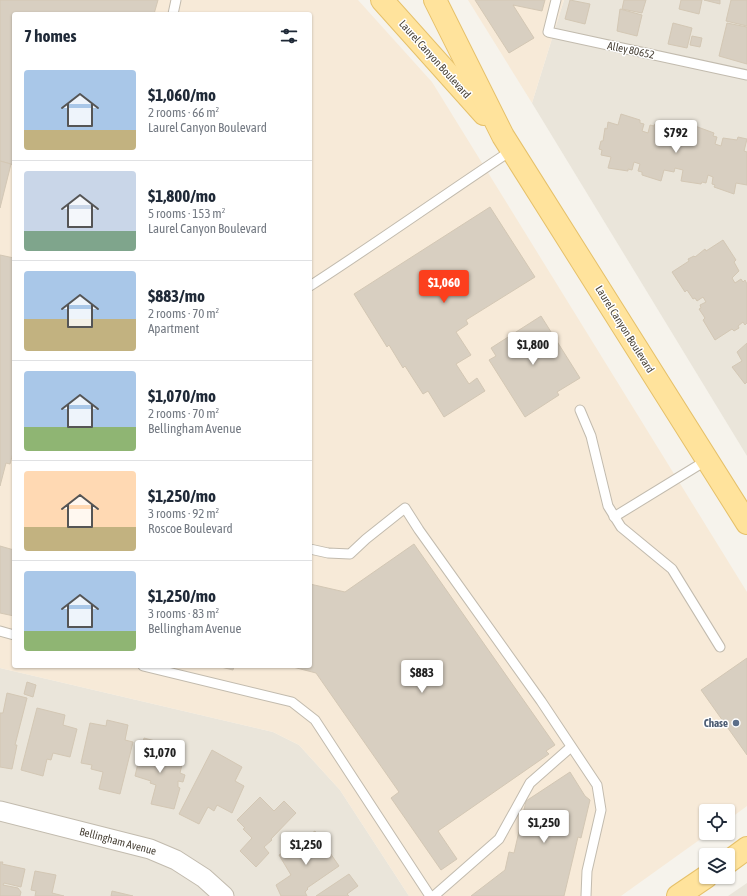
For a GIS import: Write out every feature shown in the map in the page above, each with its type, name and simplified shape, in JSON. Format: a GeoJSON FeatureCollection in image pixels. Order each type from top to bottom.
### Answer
{"type":"FeatureCollection","features":[{"type":"Feature","properties":{"kind":"main road","name":"Laurel Canyon Boulevard"},"geometry":{"type":"LineString","coordinates":[[382,0],[507,143]]}},
{"type":"Feature","properties":{"kind":"main road","name":"Laurel Canyon Boulevard"},"geometry":{"type":"LineString","coordinates":[[443,8],[507,143],[747,523]]}},
{"type":"Feature","properties":{"kind":"main road"},"geometry":{"type":"LineString","coordinates":[[735,857],[747,848]]}},
{"type":"Feature","properties":{"kind":"main road"},"geometry":{"type":"LineString","coordinates":[[678,896],[699,882]]}},
{"type":"Feature","properties":{"kind":"street","name":"Bellingham Avenue"},"geometry":{"type":"LineString","coordinates":[[0,811],[150,849],[176,860],[204,878],[224,896]]}},
{"type":"Feature","properties":{"kind":"lane"},"geometry":{"type":"LineString","coordinates":[[173,12],[176,0]]}},
{"type":"Feature","properties":{"kind":"lane","name":"Alley 80652"},"geometry":{"type":"LineString","coordinates":[[556,0],[548,32],[747,75]]}},
{"type":"Feature","properties":{"kind":"lane"},"geometry":{"type":"LineString","coordinates":[[312,285],[368,249],[425,208],[507,143]]}},
{"type":"Feature","properties":{"kind":"lane"},"geometry":{"type":"LineString","coordinates":[[580,410],[591,436],[608,506],[614,517],[621,527],[672,569],[720,647]]}},
{"type":"Feature","properties":{"kind":"lane"},"geometry":{"type":"LineString","coordinates":[[614,517],[707,460]]}},
{"type":"Feature","properties":{"kind":"lane"},"geometry":{"type":"LineString","coordinates":[[312,549],[328,553],[350,554],[366,539],[405,508],[423,536],[541,702],[597,785],[600,810],[587,872],[586,896]]}},
{"type":"Feature","properties":{"kind":"lane"},"geometry":{"type":"LineString","coordinates":[[0,632],[12,635]]}},
{"type":"Feature","properties":{"kind":"lane"},"geometry":{"type":"LineString","coordinates":[[151,668],[292,702],[298,706],[315,720],[430,896]]}},
{"type":"Feature","properties":{"kind":"lane"},"geometry":{"type":"LineString","coordinates":[[434,896],[499,840],[530,783],[571,747]]}},
{"type":"Feature","properties":{"kind":"shaded area"},"geometry":{"type":"Polygon","coordinates":[[[0,0],[358,0],[432,82],[747,592],[747,806],[735,815],[735,804],[699,804],[699,840],[621,896],[409,896],[340,790],[299,745],[273,732],[0,668],[0,0]]]}},
{"type":"Feature","properties":{"kind":"shaded area"},"geometry":{"type":"Polygon","coordinates":[[[468,0],[564,0],[532,103],[468,0]]]}},
{"type":"Feature","properties":{"kind":"shaded area"},"geometry":{"type":"Polygon","coordinates":[[[564,0],[747,0],[747,456],[532,103],[564,0]]]}},
{"type":"Feature","properties":{"kind":"shaded area"},"geometry":{"type":"Polygon","coordinates":[[[0,668],[273,732],[299,745],[340,790],[409,896],[0,896],[0,668]]]}},
{"type":"Feature","properties":{"kind":"shaded area"},"geometry":{"type":"Polygon","coordinates":[[[747,883],[747,896],[728,896],[747,883]]]}},
{"type":"Feature","properties":{"kind":"building"},"geometry":{"type":"Polygon","coordinates":[[[0,0],[158,0],[155,12],[12,12],[12,164],[0,161],[0,0]]]}},
{"type":"Feature","properties":{"kind":"building"},"geometry":{"type":"Polygon","coordinates":[[[475,0],[545,0],[542,11],[513,5],[534,38],[509,53],[475,0]]]}},
{"type":"Feature","properties":{"kind":"building"},"geometry":{"type":"Polygon","coordinates":[[[570,0],[590,4],[585,24],[565,19],[570,0]]]}},
{"type":"Feature","properties":{"kind":"building"},"geometry":{"type":"Polygon","coordinates":[[[624,0],[646,0],[642,13],[622,9],[624,0]]]}},
{"type":"Feature","properties":{"kind":"building"},"geometry":{"type":"Polygon","coordinates":[[[681,0],[702,0],[699,14],[679,9],[681,0]]]}},
{"type":"Feature","properties":{"kind":"building"},"geometry":{"type":"Polygon","coordinates":[[[704,0],[720,0],[720,4],[704,0]]]}},
{"type":"Feature","properties":{"kind":"building"},"geometry":{"type":"Polygon","coordinates":[[[731,0],[747,0],[747,26],[726,21],[731,0]]]}},
{"type":"Feature","properties":{"kind":"building"},"geometry":{"type":"Polygon","coordinates":[[[620,9],[642,15],[637,36],[617,31],[620,9]]]}},
{"type":"Feature","properties":{"kind":"building"},"geometry":{"type":"Polygon","coordinates":[[[673,23],[692,28],[687,48],[668,44],[673,23]]]}},
{"type":"Feature","properties":{"kind":"building"},"geometry":{"type":"Polygon","coordinates":[[[727,23],[747,27],[747,64],[719,56],[727,23]]]}},
{"type":"Feature","properties":{"kind":"building"},"geometry":{"type":"Polygon","coordinates":[[[692,36],[702,38],[700,47],[690,45],[692,36]]]}},
{"type":"Feature","properties":{"kind":"building"},"geometry":{"type":"Polygon","coordinates":[[[621,114],[640,120],[640,123],[644,124],[642,131],[648,133],[650,125],[654,126],[655,124],[674,126],[671,138],[681,140],[682,136],[692,138],[695,126],[714,133],[713,136],[717,137],[715,144],[721,146],[723,138],[737,140],[738,137],[747,139],[744,151],[747,152],[747,185],[736,183],[734,194],[714,187],[715,185],[712,184],[713,177],[708,175],[706,183],[702,182],[701,184],[681,181],[683,170],[675,168],[674,172],[664,170],[661,181],[642,175],[642,172],[638,171],[640,164],[634,162],[632,170],[628,169],[628,171],[608,168],[611,157],[601,155],[602,150],[599,149],[601,141],[603,141],[605,128],[607,129],[608,122],[618,125],[621,114]]]}},
{"type":"Feature","properties":{"kind":"building"},"geometry":{"type":"Polygon","coordinates":[[[0,161],[11,164],[0,208],[0,161]]]}},
{"type":"Feature","properties":{"kind":"building"},"geometry":{"type":"Polygon","coordinates":[[[490,207],[535,277],[466,320],[468,324],[456,332],[471,355],[456,364],[469,384],[477,378],[485,391],[444,417],[428,391],[423,394],[405,366],[403,368],[389,345],[387,347],[354,294],[490,207]]]}},
{"type":"Feature","properties":{"kind":"building"},"geometry":{"type":"Polygon","coordinates":[[[723,240],[736,260],[734,262],[739,271],[732,278],[735,283],[741,279],[743,282],[745,280],[747,284],[747,323],[745,325],[743,322],[738,326],[739,328],[734,331],[732,329],[715,340],[703,320],[705,318],[699,309],[701,308],[700,305],[706,302],[703,297],[697,301],[695,298],[693,299],[687,290],[685,292],[672,272],[689,261],[688,259],[694,256],[695,257],[705,249],[706,251],[723,240]]]}},
{"type":"Feature","properties":{"kind":"building"},"geometry":{"type":"Polygon","coordinates":[[[0,255],[12,258],[12,456],[10,464],[6,463],[0,486],[0,255]]]}},
{"type":"Feature","properties":{"kind":"building"},"geometry":{"type":"Polygon","coordinates":[[[541,316],[580,378],[557,392],[559,395],[525,417],[489,360],[496,356],[491,348],[541,316]]]}},
{"type":"Feature","properties":{"kind":"building"},"geometry":{"type":"Polygon","coordinates":[[[747,343],[747,382],[745,384],[732,367],[742,361],[737,352],[747,343]]]}},
{"type":"Feature","properties":{"kind":"building"},"geometry":{"type":"Polygon","coordinates":[[[414,544],[555,745],[546,751],[549,754],[438,831],[457,859],[441,870],[391,798],[399,792],[316,673],[297,668],[312,668],[312,584],[345,592],[414,544]]]}},
{"type":"Feature","properties":{"kind":"building"},"geometry":{"type":"Polygon","coordinates":[[[0,546],[12,549],[12,616],[0,613],[0,546]]]}},
{"type":"Feature","properties":{"kind":"building","name":"Chase"},"geometry":{"type":"Polygon","coordinates":[[[747,658],[747,755],[701,690],[747,658]]]}},
{"type":"Feature","properties":{"kind":"building"},"geometry":{"type":"Polygon","coordinates":[[[27,682],[36,685],[33,697],[24,694],[27,682]]]}},
{"type":"Feature","properties":{"kind":"building"},"geometry":{"type":"Polygon","coordinates":[[[7,693],[27,698],[15,745],[17,745],[12,769],[0,767],[0,713],[3,713],[7,693]]]}},
{"type":"Feature","properties":{"kind":"building"},"geometry":{"type":"Polygon","coordinates":[[[37,708],[65,715],[63,725],[77,729],[70,757],[53,753],[51,760],[47,759],[43,776],[21,770],[37,708]]]}},
{"type":"Feature","properties":{"kind":"building"},"geometry":{"type":"Polygon","coordinates":[[[107,720],[128,725],[125,740],[133,742],[120,794],[99,789],[103,772],[91,769],[92,765],[81,763],[90,723],[106,726],[107,720]]]}},
{"type":"Feature","properties":{"kind":"building"},"geometry":{"type":"Polygon","coordinates":[[[144,738],[159,742],[156,753],[183,760],[180,773],[185,775],[183,782],[178,781],[178,787],[180,788],[174,809],[151,804],[156,785],[150,783],[151,781],[135,776],[144,738]]]}},
{"type":"Feature","properties":{"kind":"building"},"geometry":{"type":"Polygon","coordinates":[[[212,750],[242,767],[235,781],[244,786],[232,813],[217,805],[214,811],[208,807],[199,824],[179,814],[212,750]]]}},
{"type":"Feature","properties":{"kind":"building"},"geometry":{"type":"Polygon","coordinates":[[[570,772],[585,796],[590,800],[581,838],[578,837],[564,896],[471,896],[505,870],[509,852],[514,853],[526,801],[570,772]]]}},
{"type":"Feature","properties":{"kind":"building"},"geometry":{"type":"Polygon","coordinates":[[[260,797],[274,811],[284,801],[296,813],[264,847],[269,853],[256,867],[240,851],[252,838],[237,820],[260,797]]]}},
{"type":"Feature","properties":{"kind":"building"},"geometry":{"type":"Polygon","coordinates":[[[315,831],[339,866],[307,888],[308,889],[305,892],[307,896],[281,896],[276,885],[291,875],[279,855],[315,831]]]}},
{"type":"Feature","properties":{"kind":"building"},"geometry":{"type":"Polygon","coordinates":[[[0,862],[3,862],[2,864],[25,869],[21,887],[4,883],[3,885],[18,888],[21,892],[20,896],[0,896],[0,862]]]}},
{"type":"Feature","properties":{"kind":"building"},"geometry":{"type":"Polygon","coordinates":[[[35,871],[56,875],[52,893],[64,896],[35,896],[36,891],[31,890],[35,871]]]}},
{"type":"Feature","properties":{"kind":"building"},"geometry":{"type":"Polygon","coordinates":[[[349,874],[358,886],[347,894],[349,896],[316,896],[349,874]]]}},
{"type":"Feature","properties":{"kind":"building"},"geometry":{"type":"Polygon","coordinates":[[[112,891],[133,896],[111,896],[112,891]]]}},
{"type":"Feature","properties":{"kind":"place","name":"Chase"},"geometry":{"type":"Point","coordinates":[736,723]}}]}
